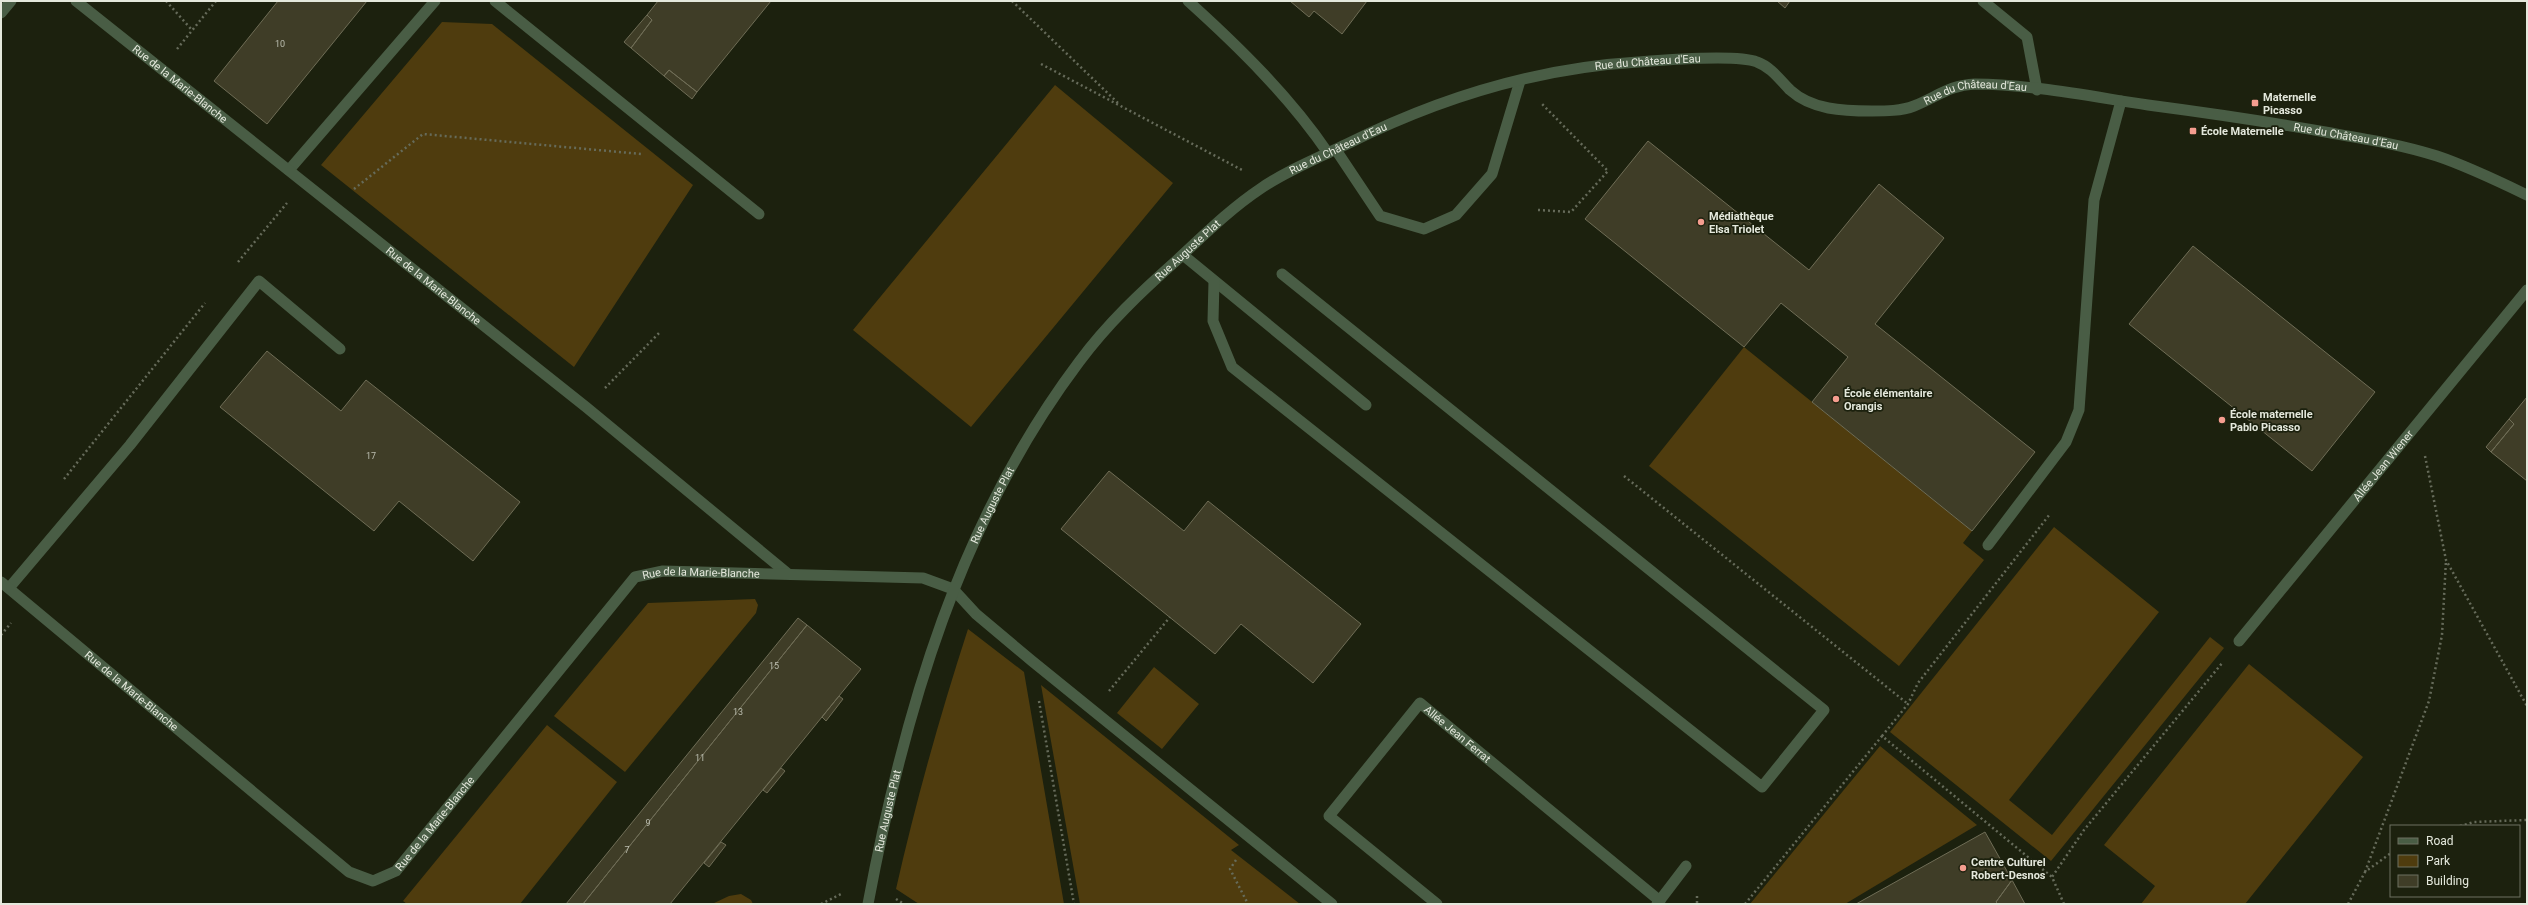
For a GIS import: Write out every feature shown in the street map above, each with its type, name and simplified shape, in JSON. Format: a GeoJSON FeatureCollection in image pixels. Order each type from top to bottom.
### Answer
{"type":"FeatureCollection","features":[{"type":"Feature","properties":{"kind":"street"},"geometry":{"type":"LineString","coordinates":[[1,13],[11,1]]}},
{"type":"Feature","properties":{"kind":"street","name":"Rue de la Marie-Blanche"},"geometry":{"type":"LineString","coordinates":[[76,1],[586,407],[787,573]]}},
{"type":"Feature","properties":{"kind":"street"},"geometry":{"type":"LineString","coordinates":[[289,170],[435,1]]}},
{"type":"Feature","properties":{"kind":"street"},"geometry":{"type":"LineString","coordinates":[[495,1],[759,214]]}},
{"type":"Feature","properties":{"kind":"street"},"geometry":{"type":"LineString","coordinates":[[1188,1],[1224,33],[1292,106],[1332,151],[1380,216],[1424,229],[1456,215],[1492,174],[1520,81]]}},
{"type":"Feature","properties":{"kind":"street","name":"Rue du Château d'Eau"},"geometry":{"type":"LineString","coordinates":[[1983,1],[2027,37],[2038,90]]}},
{"type":"Feature","properties":{"kind":"street","name":"Rue du Château d'Eau"},"geometry":{"type":"LineString","coordinates":[[1260,189],[1395,120],[1458,98],[1543,74],[1634,62],[1742,58],[1760,63],[1796,95],[1808,103],[1825,108],[1864,111],[1898,110],[1916,105],[1952,86],[1977,84],[2038,90],[2262,121],[2383,142],[2439,157],[2527,195]]}},
{"type":"Feature","properties":{"kind":"street"},"geometry":{"type":"LineString","coordinates":[[1988,545],[2066,442],[2079,410],[2094,200],[2121,101]]}},
{"type":"Feature","properties":{"kind":"street","name":"Rue Auguste Plat"},"geometry":{"type":"LineString","coordinates":[[868,904],[876,855],[903,743],[934,638],[973,541],[1008,471],[1037,420],[1097,340],[1132,301],[1260,189]]}},
{"type":"Feature","properties":{"kind":"street"},"geometry":{"type":"LineString","coordinates":[[1183,255],[1366,405]]}},
{"type":"Feature","properties":{"kind":"street"},"geometry":{"type":"LineString","coordinates":[[1214,281],[1213,321],[1232,367],[1762,787],[1824,710],[1282,274]]}},
{"type":"Feature","properties":{"kind":"street"},"geometry":{"type":"LineString","coordinates":[[5,585],[130,445],[258,281],[340,349]]}},
{"type":"Feature","properties":{"kind":"street","name":"Allée Jean Wiener"},"geometry":{"type":"LineString","coordinates":[[2240,641],[2527,290]]}},
{"type":"Feature","properties":{"kind":"street","name":"Rue de la Marie-Blanche"},"geometry":{"type":"LineString","coordinates":[[5,585],[349,872],[360,878],[373,881],[396,871],[635,577],[663,571],[787,573],[825,577],[923,578],[953,589]]}},
{"type":"Feature","properties":{"kind":"street"},"geometry":{"type":"LineString","coordinates":[[953,589],[976,614],[1032,661],[1332,904]]}},
{"type":"Feature","properties":{"kind":"street","name":"Allée Jean Ferrat"},"geometry":{"type":"LineString","coordinates":[[1437,904],[1328,816],[1420,703],[1658,902],[1686,866]]}},
{"type":"Feature","properties":{"kind":"path"},"geometry":{"type":"LineString","coordinates":[[166,1],[192,30]]}},
{"type":"Feature","properties":{"kind":"path"},"geometry":{"type":"LineString","coordinates":[[162,68],[216,1]]}},
{"type":"Feature","properties":{"kind":"path"},"geometry":{"type":"LineString","coordinates":[[1012,1],[1121,106]]}},
{"type":"Feature","properties":{"kind":"path"},"geometry":{"type":"LineString","coordinates":[[1041,64],[1243,170],[1260,189]]}},
{"type":"Feature","properties":{"kind":"path"},"geometry":{"type":"LineString","coordinates":[[1520,81],[1608,172],[1571,212],[1538,210]]}},
{"type":"Feature","properties":{"kind":"path"},"geometry":{"type":"LineString","coordinates":[[334,206],[423,134],[644,154]]}},
{"type":"Feature","properties":{"kind":"path"},"geometry":{"type":"LineString","coordinates":[[236,265],[286,202],[292,207]]}},
{"type":"Feature","properties":{"kind":"path"},"geometry":{"type":"LineString","coordinates":[[61,482],[206,302]]}},
{"type":"Feature","properties":{"kind":"path"},"geometry":{"type":"LineString","coordinates":[[586,407],[661,331]]}},
{"type":"Feature","properties":{"kind":"path"},"geometry":{"type":"LineString","coordinates":[[2348,904],[2365,872],[2429,701],[2442,635],[2446,560],[2423,448],[2410,434]]}},
{"type":"Feature","properties":{"kind":"path"},"geometry":{"type":"LineString","coordinates":[[1624,476],[1908,704]]}},
{"type":"Feature","properties":{"kind":"path"},"geometry":{"type":"LineString","coordinates":[[1745,904],[1908,704],[1918,683],[2050,514]]}},
{"type":"Feature","properties":{"kind":"path"},"geometry":{"type":"LineString","coordinates":[[2446,560],[2527,706]]}},
{"type":"Feature","properties":{"kind":"path"},"geometry":{"type":"LineString","coordinates":[[1093,711],[1170,617]]}},
{"type":"Feature","properties":{"kind":"path"},"geometry":{"type":"LineString","coordinates":[[2052,877],[2084,830],[2240,641]]}},
{"type":"Feature","properties":{"kind":"path"},"geometry":{"type":"LineString","coordinates":[[1032,661],[1074,904]]}},
{"type":"Feature","properties":{"kind":"path"},"geometry":{"type":"LineString","coordinates":[[1882,736],[2052,877],[2064,904]]}},
{"type":"Feature","properties":{"kind":"path"},"geometry":{"type":"LineString","coordinates":[[2464,825],[2474,822],[2527,820]]}},
{"type":"Feature","properties":{"kind":"path"},"geometry":{"type":"LineString","coordinates":[[1248,904],[1230,869],[1250,838]]}},
{"type":"Feature","properties":{"kind":"path"},"geometry":{"type":"LineString","coordinates":[[2365,872],[2390,854]]}},
{"type":"Feature","properties":{"kind":"green space"},"geometry":{"type":"Polygon","coordinates":[[[442,22],[492,24],[693,185],[574,367],[321,165],[442,22]]]}},
{"type":"Feature","properties":{"kind":"green space"},"geometry":{"type":"Polygon","coordinates":[[[1055,85],[1173,183],[971,427],[853,330],[1055,85]]]}},
{"type":"Feature","properties":{"kind":"green space"},"geometry":{"type":"Polygon","coordinates":[[[1744,347],[1972,531],[1963,543],[1984,560],[1899,666],[1649,466],[1744,347]]]}},
{"type":"Feature","properties":{"kind":"green space"},"geometry":{"type":"Polygon","coordinates":[[[2054,527],[2159,612],[2009,800],[2052,835],[2210,637],[2224,648],[2051,861],[1890,732],[2054,527]]]}},
{"type":"Feature","properties":{"kind":"green space"},"geometry":{"type":"Polygon","coordinates":[[[755,599],[758,605],[756,613],[625,772],[554,716],[648,603],[755,599]]]}},
{"type":"Feature","properties":{"kind":"green space"},"geometry":{"type":"Polygon","coordinates":[[[968,629],[1024,672],[1064,904],[919,904],[896,889],[929,758],[968,629]]]}},
{"type":"Feature","properties":{"kind":"green space"},"geometry":{"type":"Polygon","coordinates":[[[2249,664],[2363,757],[2245,904],[2141,904],[2155,886],[2104,845],[2249,664]]]}},
{"type":"Feature","properties":{"kind":"green space"},"geometry":{"type":"Polygon","coordinates":[[[1154,667],[1199,704],[1162,749],[1117,713],[1154,667]]]}},
{"type":"Feature","properties":{"kind":"green space"},"geometry":{"type":"Polygon","coordinates":[[[1041,685],[1239,845],[1231,850],[1300,904],[1080,904],[1041,685]]]}},
{"type":"Feature","properties":{"kind":"green space"},"geometry":{"type":"Polygon","coordinates":[[[547,725],[617,782],[520,904],[407,904],[403,901],[547,725]]]}},
{"type":"Feature","properties":{"kind":"green space"},"geometry":{"type":"Polygon","coordinates":[[[1880,746],[1977,825],[1845,904],[1750,904],[1880,746]]]}},
{"type":"Feature","properties":{"kind":"green space"},"geometry":{"type":"Polygon","coordinates":[[[741,894],[751,900],[753,904],[712,904],[729,896],[741,894]]]}},
{"type":"Feature","properties":{"kind":"building"},"geometry":{"type":"Polygon","coordinates":[[[278,1],[367,1],[267,124],[214,81],[278,1]]]}},
{"type":"Feature","properties":{"kind":"building"},"geometry":{"type":"Polygon","coordinates":[[[658,1],[771,1],[697,92],[669,70],[664,76],[631,48],[652,20],[647,15],[658,1]]]}},
{"type":"Feature","properties":{"kind":"building"},"geometry":{"type":"Polygon","coordinates":[[[1290,1],[1367,1],[1342,34],[1314,11],[1309,17],[1290,1]]]}},
{"type":"Feature","properties":{"kind":"building"},"geometry":{"type":"Polygon","coordinates":[[[1777,1],[1790,1],[1785,8],[1777,1]]]}},
{"type":"Feature","properties":{"kind":"building"},"geometry":{"type":"Polygon","coordinates":[[[647,15],[652,20],[631,48],[624,42],[647,15]]]}},
{"type":"Feature","properties":{"kind":"building"},"geometry":{"type":"Polygon","coordinates":[[[669,70],[697,92],[692,99],[664,76],[669,70]]]}},
{"type":"Feature","properties":{"kind":"building"},"geometry":{"type":"Polygon","coordinates":[[[1648,141],[1809,270],[1879,184],[1944,238],[1875,324],[2035,452],[1972,531],[1812,402],[1848,357],[1781,303],[1744,347],[1585,219],[1648,141]]]}},
{"type":"Feature","properties":{"kind":"building"},"geometry":{"type":"Polygon","coordinates":[[[2193,246],[2375,392],[2312,471],[2129,324],[2193,246]]]}},
{"type":"Feature","properties":{"kind":"building"},"geometry":{"type":"Polygon","coordinates":[[[267,351],[341,411],[366,380],[520,502],[473,561],[399,501],[374,531],[220,407],[267,351]]]}},
{"type":"Feature","properties":{"kind":"building"},"geometry":{"type":"Polygon","coordinates":[[[2527,397],[2527,481],[2491,452],[2514,424],[2509,419],[2527,397]]]}},
{"type":"Feature","properties":{"kind":"building"},"geometry":{"type":"Polygon","coordinates":[[[2509,419],[2514,424],[2491,452],[2486,447],[2509,419]]]}},
{"type":"Feature","properties":{"kind":"building"},"geometry":{"type":"Polygon","coordinates":[[[1109,471],[1184,531],[1208,501],[1361,624],[1313,683],[1241,624],[1215,654],[1061,529],[1109,471]]]}},
{"type":"Feature","properties":{"kind":"building"},"geometry":{"type":"Polygon","coordinates":[[[798,618],[807,625],[583,904],[566,904],[798,618]]]}},
{"type":"Feature","properties":{"kind":"building"},"geometry":{"type":"Polygon","coordinates":[[[807,625],[861,669],[670,904],[583,904],[807,625]]]}},
{"type":"Feature","properties":{"kind":"building"},"geometry":{"type":"Polygon","coordinates":[[[839,696],[843,699],[826,721],[822,717],[839,696]]]}},
{"type":"Feature","properties":{"kind":"building"},"geometry":{"type":"Polygon","coordinates":[[[781,768],[785,771],[767,793],[763,790],[781,768]]]}},
{"type":"Feature","properties":{"kind":"building","name":"Centre Culturel Robert-Desnos"},"geometry":{"type":"Polygon","coordinates":[[[1985,832],[2012,880],[1996,902],[1998,904],[1856,904],[1985,832]]]}},
{"type":"Feature","properties":{"kind":"building"},"geometry":{"type":"Polygon","coordinates":[[[721,842],[726,845],[709,867],[704,863],[721,842]]]}},
{"type":"Feature","properties":{"kind":"building"},"geometry":{"type":"Polygon","coordinates":[[[2012,880],[2025,904],[1998,904],[1996,902],[2012,880]]]}},
{"type":"Feature","properties":{"kind":"place","name":"Maternelle Picasso"},"geometry":{"type":"Point","coordinates":[2255,103]}},
{"type":"Feature","properties":{"kind":"place","name":"École Maternelle"},"geometry":{"type":"Point","coordinates":[2193,131]}},
{"type":"Feature","properties":{"kind":"place","name":"Médiathèque Elsa Triolet"},"geometry":{"type":"Point","coordinates":[1701,222]}},
{"type":"Feature","properties":{"kind":"place","name":"École élémentaire Orangis"},"geometry":{"type":"Point","coordinates":[1836,399]}},
{"type":"Feature","properties":{"kind":"place","name":"École maternelle Pablo Picasso"},"geometry":{"type":"Point","coordinates":[2222,420]}},
{"type":"Feature","properties":{"kind":"place","name":"Centre Culturel Robert-Desnos"},"geometry":{"type":"Point","coordinates":[1963,868]}}]}
